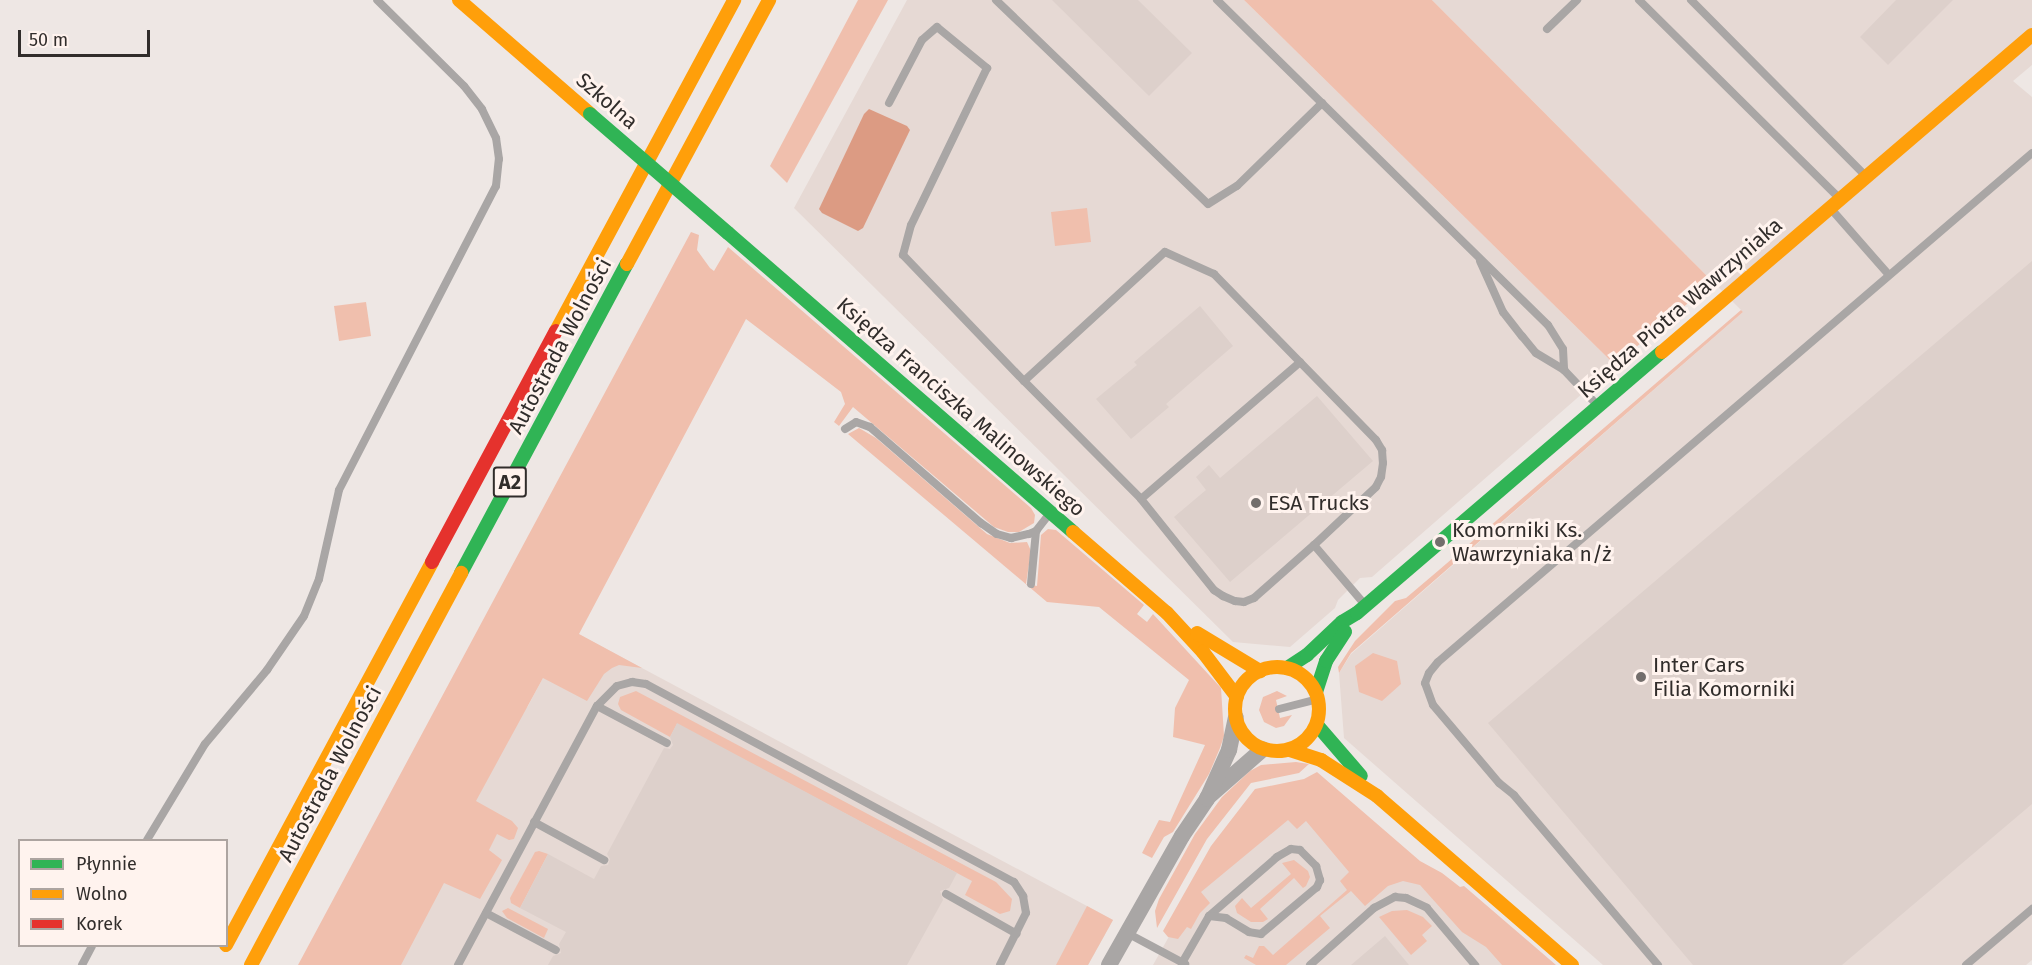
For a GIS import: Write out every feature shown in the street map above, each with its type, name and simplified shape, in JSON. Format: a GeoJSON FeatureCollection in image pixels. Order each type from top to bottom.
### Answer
{"type":"FeatureCollection","features":[{"type":"Feature","properties":{"kind":"main road","name":"Szkolna"},"geometry":{"type":"LineString","coordinates":[[459,0],[728,233]]}},
{"type":"Feature","properties":{"kind":"main road","name":"Autostrada Wolności"},"geometry":{"type":"LineString","coordinates":[[228,943],[734,0]]}},
{"type":"Feature","properties":{"kind":"main road","name":"Autostrada Wolności"},"geometry":{"type":"LineString","coordinates":[[251,965],[769,0]]}},
{"type":"Feature","properties":{"kind":"main road","name":"Księdza Piotra Wawrzyniaka"},"geometry":{"type":"LineString","coordinates":[[1287,668],[1307,655],[1342,622],[1362,610],[2032,35]]}},
{"type":"Feature","properties":{"kind":"main road","name":"Księdza Franciszka Malinowskiego"},"geometry":{"type":"LineString","coordinates":[[728,233],[1167,613],[1203,652],[1237,697]]}},
{"type":"Feature","properties":{"kind":"main road","name":"Księdza Piotra Wawrzyniaka"},"geometry":{"type":"LineString","coordinates":[[1317,696],[1326,661],[1362,610]]}},
{"type":"Feature","properties":{"kind":"main road","name":"Księdza Franciszka Malinowskiego"},"geometry":{"type":"LineString","coordinates":[[1167,613],[1232,657],[1260,671]]}},
{"type":"Feature","properties":{"kind":"main road"},"geometry":{"type":"LineString","coordinates":[[1290,750],[1302,744],[1317,725],[1317,696],[1299,673],[1287,668],[1273,667],[1260,671],[1248,679],[1237,697],[1236,718],[1246,737],[1263,749],[1290,750],[1321,760],[1377,796],[1572,965]]}},
{"type":"Feature","properties":{"kind":"main road"},"geometry":{"type":"LineString","coordinates":[[1317,725],[1377,796]]}},
{"type":"Feature","properties":{"kind":"street"},"geometry":{"type":"LineString","coordinates":[[1109,965],[1207,798],[1229,750],[1236,718]]}},
{"type":"Feature","properties":{"kind":"street"},"geometry":{"type":"LineString","coordinates":[[1207,798],[1263,749]]}},
{"type":"Feature","properties":{"kind":"lane"},"geometry":{"type":"LineString","coordinates":[[148,839],[205,744],[267,670],[304,616],[319,579],[344,479],[496,186],[499,159],[496,138],[482,109],[464,86],[377,0]]}},
{"type":"Feature","properties":{"kind":"lane"},"geometry":{"type":"LineString","coordinates":[[996,0],[1208,204],[1237,186],[1322,103]]}},
{"type":"Feature","properties":{"kind":"lane"},"geometry":{"type":"LineString","coordinates":[[1217,0],[1548,325],[1563,350],[1564,370]]}},
{"type":"Feature","properties":{"kind":"lane"},"geometry":{"type":"LineString","coordinates":[[1547,29],[1577,0]]}},
{"type":"Feature","properties":{"kind":"lane"},"geometry":{"type":"LineString","coordinates":[[1639,0],[1835,203],[1888,275]]}},
{"type":"Feature","properties":{"kind":"lane"},"geometry":{"type":"LineString","coordinates":[[1691,0],[1866,176]]}},
{"type":"Feature","properties":{"kind":"lane"},"geometry":{"type":"LineString","coordinates":[[889,103],[922,40],[937,27],[987,68],[911,225],[903,255],[1024,381],[1142,499],[1214,590],[1235,601],[1244,602],[1254,598],[1369,496],[1381,477],[1382,450],[1376,440],[1214,273],[1165,252],[1024,381]]}},
{"type":"Feature","properties":{"kind":"lane"},"geometry":{"type":"LineString","coordinates":[[1658,965],[1514,795],[1499,783],[1433,705],[1425,683],[1429,673],[1438,662],[2032,153]]}},
{"type":"Feature","properties":{"kind":"lane"},"geometry":{"type":"LineString","coordinates":[[1479,258],[1503,312],[1536,353],[1564,370],[1598,406]]}},
{"type":"Feature","properties":{"kind":"lane"},"geometry":{"type":"LineString","coordinates":[[1142,499],[1300,362]]}},
{"type":"Feature","properties":{"kind":"lane"},"geometry":{"type":"LineString","coordinates":[[845,429],[856,422],[870,427],[981,523],[997,534],[1017,538],[1036,531],[1051,513]]}},
{"type":"Feature","properties":{"kind":"lane"},"geometry":{"type":"LineString","coordinates":[[1031,584],[1036,531]]}},
{"type":"Feature","properties":{"kind":"lane"},"geometry":{"type":"LineString","coordinates":[[1314,545],[1362,610]]}},
{"type":"Feature","properties":{"kind":"lane"},"geometry":{"type":"LineString","coordinates":[[458,965],[597,706],[602,698],[617,686],[632,682],[646,684],[999,872],[1020,888],[1026,904],[1026,913],[1000,965]]}},
{"type":"Feature","properties":{"kind":"lane"},"geometry":{"type":"LineString","coordinates":[[1279,709],[1317,696]]}},
{"type":"Feature","properties":{"kind":"lane"},"geometry":{"type":"LineString","coordinates":[[597,706],[667,743]]}},
{"type":"Feature","properties":{"kind":"lane"},"geometry":{"type":"LineString","coordinates":[[534,822],[604,860]]}},
{"type":"Feature","properties":{"kind":"lane"},"geometry":{"type":"LineString","coordinates":[[1127,933],[1184,964],[1209,916],[1283,852],[1300,850],[1316,866],[1320,880],[1317,887],[1261,934],[1249,932],[1226,918],[1209,916]]}},
{"type":"Feature","properties":{"kind":"lane"},"geometry":{"type":"LineString","coordinates":[[946,894],[1017,934]]}},
{"type":"Feature","properties":{"kind":"lane"},"geometry":{"type":"LineString","coordinates":[[1310,965],[1374,908],[1395,897],[1406,898],[1427,908],[1476,965]]}},
{"type":"Feature","properties":{"kind":"lane"},"geometry":{"type":"LineString","coordinates":[[1966,965],[2032,909]]}},
{"type":"Feature","properties":{"kind":"lane"},"geometry":{"type":"LineString","coordinates":[[486,913],[556,950]]}},
{"type":"Feature","properties":{"kind":"lane"},"geometry":{"type":"LineString","coordinates":[[82,965],[91,947]]}},
{"type":"Feature","properties":{"kind":"shaded area"},"geometry":{"type":"Polygon","coordinates":[[[858,0],[888,0],[787,183],[770,166],[858,0]]]}},
{"type":"Feature","properties":{"kind":"shaded area"},"geometry":{"type":"Polygon","coordinates":[[[907,0],[1244,0],[1615,365],[1372,577],[1360,578],[1338,600],[1335,608],[1290,647],[1233,642],[794,208],[907,0]]]}},
{"type":"Feature","properties":{"kind":"shaded area"},"geometry":{"type":"Polygon","coordinates":[[[1244,0],[1432,0],[1713,282],[1615,365],[1244,0]]]}},
{"type":"Feature","properties":{"kind":"shaded area"},"geometry":{"type":"Polygon","coordinates":[[[1432,0],[2032,0],[2032,65],[2013,81],[2032,97],[2032,960],[2026,965],[1603,965],[1344,738],[1339,673],[1351,654],[1743,312],[1432,0]]]}},
{"type":"Feature","properties":{"kind":"shaded area"},"geometry":{"type":"Polygon","coordinates":[[[869,109],[907,126],[910,130],[863,228],[858,231],[822,213],[819,209],[864,114],[869,109]]]}},
{"type":"Feature","properties":{"kind":"shaded area"},"geometry":{"type":"Polygon","coordinates":[[[1087,208],[1091,242],[1055,246],[1051,212],[1087,208]]]}},
{"type":"Feature","properties":{"kind":"shaded area"},"geometry":{"type":"Polygon","coordinates":[[[691,232],[699,235],[697,250],[710,268],[714,271],[728,247],[1031,508],[1035,515],[1034,523],[1019,532],[1008,532],[994,527],[853,407],[839,426],[834,422],[845,404],[841,392],[746,319],[579,634],[642,668],[619,665],[612,668],[604,674],[587,701],[543,678],[476,801],[512,821],[518,828],[514,839],[509,840],[497,834],[489,850],[502,860],[480,899],[444,883],[401,965],[298,965],[691,232]]]}},
{"type":"Feature","properties":{"kind":"shaded area"},"geometry":{"type":"Polygon","coordinates":[[[366,302],[371,336],[339,341],[334,306],[366,302]]]}},
{"type":"Feature","properties":{"kind":"shaded area"},"geometry":{"type":"Polygon","coordinates":[[[1741,310],[1743,312],[1351,653],[1339,673],[1338,667],[1355,641],[1395,601],[1406,598],[1741,310]]]}},
{"type":"Feature","properties":{"kind":"shaded area"},"geometry":{"type":"Polygon","coordinates":[[[859,428],[876,438],[987,534],[1010,543],[1027,542],[1031,551],[1026,584],[1037,586],[1041,535],[1048,529],[1056,530],[1144,605],[1137,614],[1147,622],[1153,614],[1221,688],[1224,736],[1220,748],[1209,774],[1173,832],[1164,837],[1152,858],[1142,853],[1159,820],[1170,822],[1205,745],[1173,737],[1175,708],[1189,680],[1099,607],[1047,602],[848,434],[859,428]]]}},
{"type":"Feature","properties":{"kind":"shaded area"},"geometry":{"type":"Polygon","coordinates":[[[569,629],[1113,920],[1088,965],[389,965],[394,845],[528,706],[569,629]]]}},
{"type":"Feature","properties":{"kind":"shaded area"},"geometry":{"type":"Polygon","coordinates":[[[1373,653],[1397,661],[1401,684],[1382,701],[1359,692],[1355,666],[1373,653]]]}},
{"type":"Feature","properties":{"kind":"shaded area"},"geometry":{"type":"Polygon","coordinates":[[[636,691],[996,882],[1012,899],[1010,911],[1000,914],[965,895],[972,881],[677,724],[670,737],[621,710],[618,704],[620,697],[636,691]]]}},
{"type":"Feature","properties":{"kind":"shaded area"},"geometry":{"type":"Polygon","coordinates":[[[1277,691],[1287,696],[1276,700],[1280,718],[1292,715],[1284,726],[1276,728],[1264,722],[1259,710],[1263,697],[1277,691]]]}},
{"type":"Feature","properties":{"kind":"shaded area"},"geometry":{"type":"Polygon","coordinates":[[[1296,762],[1309,764],[1299,773],[1251,783],[1207,839],[1157,928],[1155,911],[1159,899],[1195,834],[1222,797],[1250,771],[1261,765],[1296,762]]]}},
{"type":"Feature","properties":{"kind":"shaded area"},"geometry":{"type":"Polygon","coordinates":[[[1317,772],[1420,861],[1442,873],[1460,887],[1464,886],[1556,965],[1502,965],[1486,947],[1462,932],[1420,885],[1403,881],[1388,886],[1365,906],[1351,891],[1320,916],[1330,928],[1286,965],[1256,965],[1244,958],[1246,955],[1253,958],[1259,946],[1264,946],[1273,955],[1347,890],[1340,881],[1349,872],[1306,821],[1297,829],[1288,820],[1201,892],[1210,903],[1200,913],[1191,929],[1187,927],[1178,939],[1168,937],[1163,931],[1211,846],[1255,789],[1304,779],[1317,772]]]}},
{"type":"Feature","properties":{"kind":"shaded area"},"geometry":{"type":"Polygon","coordinates":[[[1328,798],[1523,965],[1153,965],[1208,867],[1251,814],[1328,798]]]}},
{"type":"Feature","properties":{"kind":"shaded area"},"geometry":{"type":"Polygon","coordinates":[[[535,852],[548,854],[520,908],[511,903],[510,898],[535,852]]]}},
{"type":"Feature","properties":{"kind":"shaded area"},"geometry":{"type":"Polygon","coordinates":[[[1294,860],[1308,871],[1310,877],[1306,886],[1303,888],[1294,878],[1260,909],[1268,919],[1263,922],[1251,922],[1237,913],[1235,906],[1242,898],[1251,908],[1291,874],[1282,863],[1294,860]]]}},
{"type":"Feature","properties":{"kind":"shaded area"},"geometry":{"type":"Polygon","coordinates":[[[1087,906],[1113,920],[1088,965],[1056,965],[1087,906]]]}},
{"type":"Feature","properties":{"kind":"shaded area"},"geometry":{"type":"Polygon","coordinates":[[[508,908],[548,929],[544,938],[507,918],[502,911],[508,908]]]}},
{"type":"Feature","properties":{"kind":"shaded area"},"geometry":{"type":"Polygon","coordinates":[[[1407,910],[1423,917],[1432,926],[1422,935],[1427,941],[1411,955],[1379,917],[1392,911],[1407,910]]]}},
{"type":"Feature","properties":{"kind":"building"},"geometry":{"type":"Polygon","coordinates":[[[1052,0],[1138,0],[1192,53],[1149,96],[1052,0]]]}},
{"type":"Feature","properties":{"kind":"building"},"geometry":{"type":"Polygon","coordinates":[[[1896,0],[1953,0],[1888,65],[1860,37],[1896,0]]]}},
{"type":"Feature","properties":{"kind":"building"},"geometry":{"type":"Polygon","coordinates":[[[2032,261],[2032,804],[1842,965],[1693,965],[1488,723],[2032,261]]]}},
{"type":"Feature","properties":{"kind":"building"},"geometry":{"type":"Polygon","coordinates":[[[1200,306],[1233,346],[1166,404],[1169,407],[1131,439],[1096,399],[1137,365],[1134,362],[1200,306]]]}},
{"type":"Feature","properties":{"kind":"building","name":"ESA Trucks"},"geometry":{"type":"Polygon","coordinates":[[[1317,396],[1373,461],[1230,582],[1174,517],[1206,490],[1196,477],[1209,465],[1220,478],[1317,396]]]}},
{"type":"Feature","properties":{"kind":"building"},"geometry":{"type":"Polygon","coordinates":[[[677,723],[957,873],[949,888],[940,891],[943,900],[907,965],[548,965],[553,956],[561,953],[559,944],[566,932],[520,908],[548,854],[594,879],[601,866],[608,865],[610,859],[607,854],[664,748],[670,749],[673,745],[670,737],[677,723]]]}},
{"type":"Feature","properties":{"kind":"building"},"geometry":{"type":"Polygon","coordinates":[[[1385,936],[1409,965],[1351,965],[1385,936]]]}},
{"type":"Feature","properties":{"kind":"traffic: fast"},"geometry":{"type":"LineString","coordinates":[[590,114],[728,233]]}},
{"type":"Feature","properties":{"kind":"traffic: fast"},"geometry":{"type":"LineString","coordinates":[[728,233],[1073,532]]}},
{"type":"Feature","properties":{"kind":"traffic: fast"},"geometry":{"type":"LineString","coordinates":[[461,573],[627,264]]}},
{"type":"Feature","properties":{"kind":"traffic: fast"},"geometry":{"type":"LineString","coordinates":[[1287,668],[1307,655],[1342,622],[1357,613],[1662,352]]}},
{"type":"Feature","properties":{"kind":"traffic: fast"},"geometry":{"type":"LineString","coordinates":[[1316,692],[1326,661],[1345,632]]}},
{"type":"Feature","properties":{"kind":"traffic: fast"},"geometry":{"type":"LineString","coordinates":[[1317,725],[1361,776]]}},
{"type":"Feature","properties":{"kind":"traffic: slow"},"geometry":{"type":"LineString","coordinates":[[459,0],[590,114]]}},
{"type":"Feature","properties":{"kind":"traffic: slow"},"geometry":{"type":"LineString","coordinates":[[556,331],[734,0]]}},
{"type":"Feature","properties":{"kind":"traffic: slow"},"geometry":{"type":"LineString","coordinates":[[627,264],[769,0]]}},
{"type":"Feature","properties":{"kind":"traffic: slow"},"geometry":{"type":"LineString","coordinates":[[1662,352],[2032,35]]}},
{"type":"Feature","properties":{"kind":"traffic: slow"},"geometry":{"type":"LineString","coordinates":[[1073,532],[1167,613],[1203,652],[1237,697]]}},
{"type":"Feature","properties":{"kind":"traffic: slow"},"geometry":{"type":"LineString","coordinates":[[228,941],[432,562]]}},
{"type":"Feature","properties":{"kind":"traffic: slow"},"geometry":{"type":"LineString","coordinates":[[251,965],[461,573]]}},
{"type":"Feature","properties":{"kind":"traffic: slow"},"geometry":{"type":"LineString","coordinates":[[1197,633],[1260,671]]}},
{"type":"Feature","properties":{"kind":"traffic: slow"},"geometry":{"type":"LineString","coordinates":[[1277,667],[1293,670],[1307,679],[1316,693],[1319,709],[1316,725],[1307,739],[1293,748],[1277,751],[1261,748],[1247,739],[1238,725],[1235,709],[1238,693],[1247,679],[1261,670],[1277,667]]}},
{"type":"Feature","properties":{"kind":"traffic: slow"},"geometry":{"type":"LineString","coordinates":[[1290,750],[1321,760],[1377,796],[1572,965]]}},
{"type":"Feature","properties":{"kind":"traffic: jam"},"geometry":{"type":"LineString","coordinates":[[432,562],[556,331]]}},
{"type":"Feature","properties":{"kind":"place","name":"ESA Trucks"},"geometry":{"type":"Point","coordinates":[1256,503]}},
{"type":"Feature","properties":{"kind":"place","name":"Komorniki Ks. Wawrzyniaka n/ż"},"geometry":{"type":"Point","coordinates":[1440,542]}},
{"type":"Feature","properties":{"kind":"place","name":"Inter Cars Filia Komorniki"},"geometry":{"type":"Point","coordinates":[1641,677]}}]}
